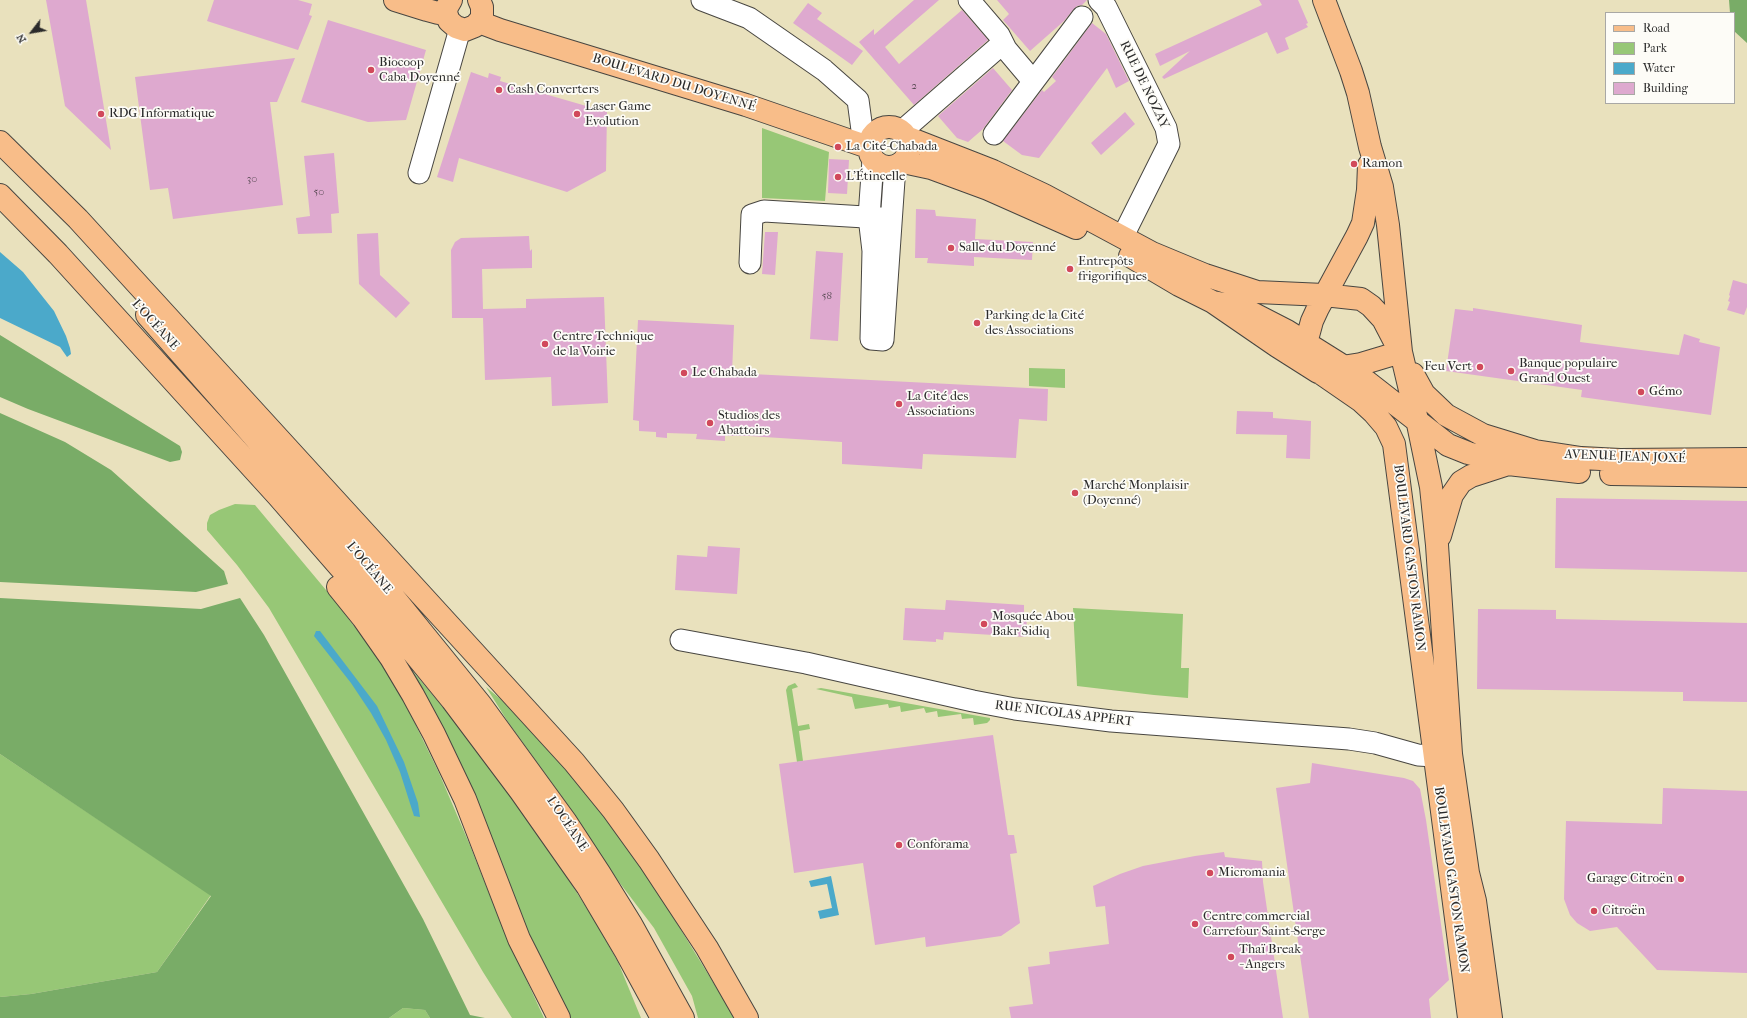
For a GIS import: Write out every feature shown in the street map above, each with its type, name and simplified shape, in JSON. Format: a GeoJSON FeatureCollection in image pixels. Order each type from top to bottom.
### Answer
{"type":"FeatureCollection","features":[{"type":"Feature","properties":{"kind":"main road"},"geometry":{"type":"LineString","coordinates":[[395,0],[438,13],[447,4]]}},
{"type":"Feature","properties":{"kind":"main road","name":"BOULEVARD GASTON RAMON"},"geometry":{"type":"LineString","coordinates":[[1324,0],[1351,71],[1370,147],[1382,187],[1388,225],[1401,352],[1413,419],[1431,487],[1437,545],[1442,755],[1475,901],[1491,1018]]}},
{"type":"Feature","properties":{"kind":"main road"},"geometry":{"type":"LineString","coordinates":[[447,4],[452,25],[475,16]]}},
{"type":"Feature","properties":{"kind":"main road","name":"BOULEVARD DU DOYENNÉ"},"geometry":{"type":"LineString","coordinates":[[475,16],[500,30],[869,143],[884,167],[900,164],[931,168],[1064,222],[1213,302],[1277,346],[1319,372]]}},
{"type":"Feature","properties":{"kind":"main road"},"geometry":{"type":"LineString","coordinates":[[869,143],[884,127],[890,126],[904,134],[993,171],[1123,236],[1157,255],[1236,286],[1257,292],[1324,295],[1361,299],[1371,306],[1383,319],[1401,352],[1361,364],[1342,367]]}},
{"type":"Feature","properties":{"kind":"main road"},"geometry":{"type":"LineString","coordinates":[[900,164],[908,153],[909,147],[904,134]]}},
{"type":"Feature","properties":{"kind":"main road"},"geometry":{"type":"LineString","coordinates":[[0,142],[78,219],[355,520],[574,762],[613,810],[649,860],[707,948],[747,1018]]}},
{"type":"Feature","properties":{"kind":"main road","name":"BOULEVARD GASTON RAMON"},"geometry":{"type":"LineString","coordinates":[[1370,147],[1368,190],[1362,223],[1357,236],[1324,295],[1312,321],[1306,343],[1308,354],[1319,372],[1361,401],[1374,413],[1386,427],[1394,444],[1442,755],[1469,1018]]}},
{"type":"Feature","properties":{"kind":"main road","name":"L’OCÉANE"},"geometry":{"type":"LineString","coordinates":[[0,160],[58,217],[318,508],[374,572],[481,705],[566,822],[631,924],[683,1018]]}},
{"type":"Feature","properties":{"kind":"main road","name":"L’OCÉANE"},"geometry":{"type":"LineString","coordinates":[[0,194],[58,254],[278,496],[442,688],[521,792],[586,886],[626,952],[662,1018]]}},
{"type":"Feature","properties":{"kind":"main road","name":"BOULEVARD DU DOYENNÉ"},"geometry":{"type":"LineString","coordinates":[[1064,222],[1086,226],[1117,241],[1123,236]]}},
{"type":"Feature","properties":{"kind":"main road","name":"BOULEVARD DU DOYENNÉ"},"geometry":{"type":"LineString","coordinates":[[1213,302],[1234,306],[1250,312],[1287,331],[1374,387],[1413,419]]}},
{"type":"Feature","properties":{"kind":"main road","name":"AVENUE JEAN JOXÉ"},"geometry":{"type":"LineString","coordinates":[[1401,352],[1424,394],[1435,406],[1446,415],[1467,427],[1503,442],[1536,451],[1581,458],[1620,460],[1747,458]]}},
{"type":"Feature","properties":{"kind":"main road"},"geometry":{"type":"LineString","coordinates":[[206,417],[255,489],[297,537],[363,618],[391,658],[413,694],[465,799],[520,939],[559,1018]]}},
{"type":"Feature","properties":{"kind":"main road","name":"AVENUE JEAN JOXÉ"},"geometry":{"type":"LineString","coordinates":[[1413,419],[1448,445],[1468,453],[1508,464],[1601,474],[1747,476]]}},
{"type":"Feature","properties":{"kind":"main road"},"geometry":{"type":"LineString","coordinates":[[1437,545],[1452,495],[1461,482],[1471,476],[1508,464]]}},
{"type":"Feature","properties":{"kind":"street"},"geometry":{"type":"LineString","coordinates":[[702,0],[749,18],[824,70],[858,100],[869,143],[869,217],[873,251],[880,278],[891,219],[894,180],[900,164]]}},
{"type":"Feature","properties":{"kind":"street"},"geometry":{"type":"LineString","coordinates":[[969,0],[999,35],[1006,49],[1032,81]]}},
{"type":"Feature","properties":{"kind":"street","name":"RUE DE NOZAY"},"geometry":{"type":"LineString","coordinates":[[1100,0],[1106,7],[1166,128],[1169,144],[1123,236]]}},
{"type":"Feature","properties":{"kind":"street"},"geometry":{"type":"LineString","coordinates":[[419,173],[475,16]]}},
{"type":"Feature","properties":{"kind":"street"},"geometry":{"type":"LineString","coordinates":[[994,134],[1032,81],[1082,17]]}},
{"type":"Feature","properties":{"kind":"street"},"geometry":{"type":"LineString","coordinates":[[904,134],[1003,43]]}},
{"type":"Feature","properties":{"kind":"street"},"geometry":{"type":"LineString","coordinates":[[750,264],[752,215],[764,211],[891,219]]}},
{"type":"Feature","properties":{"kind":"street","name":"RUE NICOLAS APPERT"},"geometry":{"type":"LineString","coordinates":[[681,640],[806,663],[973,701],[1015,709],[1111,721],[1349,739],[1375,743],[1418,756],[1442,755]]}},
{"type":"Feature","properties":{"kind":"green space"},"geometry":{"type":"Polygon","coordinates":[[[1729,0],[1747,0],[1747,43],[1735,32],[1735,12],[1730,12],[1729,0]]]}},
{"type":"Feature","properties":{"kind":"green space"},"geometry":{"type":"Polygon","coordinates":[[[762,128],[829,152],[825,201],[762,198],[762,128]]]}},
{"type":"Feature","properties":{"kind":"green space"},"geometry":{"type":"Polygon","coordinates":[[[0,335],[180,446],[182,452],[180,460],[170,462],[28,409],[0,397],[0,335]]]}},
{"type":"Feature","properties":{"kind":"green space"},"geometry":{"type":"Polygon","coordinates":[[[1029,368],[1065,369],[1065,388],[1029,386],[1029,368]]]}},
{"type":"Feature","properties":{"kind":"green space"},"geometry":{"type":"Polygon","coordinates":[[[0,413],[65,442],[111,470],[224,571],[228,584],[196,592],[0,582],[0,413]]]}},
{"type":"Feature","properties":{"kind":"green space"},"geometry":{"type":"Polygon","coordinates":[[[235,504],[255,505],[336,602],[378,658],[407,707],[439,773],[504,931],[544,1018],[512,1018],[483,972],[269,608],[237,565],[207,530],[207,523],[210,515],[235,504]]]}},
{"type":"Feature","properties":{"kind":"green space"},"geometry":{"type":"Polygon","coordinates":[[[0,598],[201,609],[240,598],[264,635],[423,919],[470,1015],[485,1018],[430,1018],[425,1010],[403,1008],[389,1018],[0,1018],[0,997],[31,994],[157,972],[211,896],[0,754],[0,598]]]}},
{"type":"Feature","properties":{"kind":"green space"},"geometry":{"type":"Polygon","coordinates":[[[1073,608],[1183,614],[1181,668],[1189,668],[1188,698],[1077,686],[1073,608]]]}},
{"type":"Feature","properties":{"kind":"green space"},"geometry":{"type":"Polygon","coordinates":[[[410,668],[463,731],[546,844],[596,923],[618,962],[641,1018],[570,1018],[542,964],[503,871],[410,668]]]}},
{"type":"Feature","properties":{"kind":"green space"},"geometry":{"type":"Polygon","coordinates":[[[795,683],[798,687],[792,689],[798,726],[809,724],[810,729],[799,731],[803,761],[797,762],[786,690],[788,686],[795,683]]]}},
{"type":"Feature","properties":{"kind":"green space"},"geometry":{"type":"Polygon","coordinates":[[[486,687],[515,711],[592,800],[654,886],[735,1018],[698,1018],[692,996],[654,928],[616,878],[570,808],[508,722],[486,687]]]}},
{"type":"Feature","properties":{"kind":"green space"},"geometry":{"type":"Polygon","coordinates":[[[821,688],[990,718],[990,720],[987,723],[974,725],[973,718],[962,719],[961,714],[938,717],[937,711],[926,713],[924,708],[901,712],[900,706],[889,708],[888,704],[855,709],[852,697],[816,689],[821,688]]]}},
{"type":"Feature","properties":{"kind":"green space"},"geometry":{"type":"Polygon","coordinates":[[[0,754],[211,895],[157,972],[31,994],[0,997],[0,754]]]}},
{"type":"Feature","properties":{"kind":"green space"},"geometry":{"type":"Polygon","coordinates":[[[403,1008],[425,1010],[430,1018],[389,1018],[403,1008]]]}},
{"type":"Feature","properties":{"kind":"water"},"geometry":{"type":"Polygon","coordinates":[[[0,252],[23,272],[54,311],[70,348],[71,354],[67,357],[60,347],[0,318],[0,252]]]}},
{"type":"Feature","properties":{"kind":"water"},"geometry":{"type":"Polygon","coordinates":[[[316,631],[320,631],[377,706],[404,762],[418,803],[420,817],[414,816],[400,772],[386,740],[371,713],[351,683],[314,636],[316,631]]]}},
{"type":"Feature","properties":{"kind":"water"},"geometry":{"type":"Polygon","coordinates":[[[831,876],[839,915],[820,919],[818,911],[832,908],[827,884],[811,887],[809,881],[831,876]]]}},
{"type":"Feature","properties":{"kind":"building"},"geometry":{"type":"Polygon","coordinates":[[[46,0],[86,0],[111,150],[65,106],[46,0]]]}},
{"type":"Feature","properties":{"kind":"building"},"geometry":{"type":"Polygon","coordinates":[[[214,0],[298,0],[312,4],[309,15],[312,16],[298,50],[207,21],[214,0]]]}},
{"type":"Feature","properties":{"kind":"building"},"geometry":{"type":"Polygon","coordinates":[[[914,0],[939,0],[885,47],[899,64],[962,10],[988,40],[914,105],[859,42],[874,29],[874,35],[914,0]]]}},
{"type":"Feature","properties":{"kind":"building"},"geometry":{"type":"Polygon","coordinates":[[[997,0],[1087,0],[1082,5],[1077,6],[1064,21],[1030,51],[1003,20],[1009,14],[997,0]]]}},
{"type":"Feature","properties":{"kind":"building"},"geometry":{"type":"Polygon","coordinates":[[[1259,0],[1298,0],[1308,23],[1306,24],[1308,27],[1285,38],[1289,49],[1277,54],[1267,32],[1164,79],[1162,77],[1190,51],[1160,66],[1155,54],[1262,5],[1259,0]]]}},
{"type":"Feature","properties":{"kind":"building"},"geometry":{"type":"Polygon","coordinates":[[[808,3],[822,13],[817,19],[863,51],[852,65],[793,23],[808,3]]]}},
{"type":"Feature","properties":{"kind":"building"},"geometry":{"type":"Polygon","coordinates":[[[328,20],[426,50],[406,120],[368,122],[301,102],[328,20]]]}},
{"type":"Feature","properties":{"kind":"building"},"geometry":{"type":"Polygon","coordinates":[[[1092,23],[1106,34],[1129,81],[1116,88],[1107,68],[1039,158],[1022,155],[1003,141],[1042,90],[1044,92],[1056,81],[1052,77],[1092,23]]]}},
{"type":"Feature","properties":{"kind":"building"},"geometry":{"type":"Polygon","coordinates":[[[295,58],[277,102],[270,102],[283,205],[173,219],[168,188],[150,190],[135,77],[295,58]]]}},
{"type":"Feature","properties":{"kind":"building"},"geometry":{"type":"Polygon","coordinates":[[[993,68],[1012,90],[983,129],[968,142],[957,138],[938,116],[993,68]]]}},
{"type":"Feature","properties":{"kind":"building"},"geometry":{"type":"Polygon","coordinates":[[[471,72],[488,78],[489,73],[501,77],[500,81],[607,112],[606,171],[567,192],[459,158],[453,182],[437,177],[471,72]]]}},
{"type":"Feature","properties":{"kind":"building"},"geometry":{"type":"Polygon","coordinates":[[[1125,112],[1135,124],[1101,155],[1091,143],[1125,112]]]}},
{"type":"Feature","properties":{"kind":"building"},"geometry":{"type":"Polygon","coordinates":[[[334,153],[339,213],[331,214],[332,233],[298,234],[296,218],[310,216],[304,156],[334,153]]]}},
{"type":"Feature","properties":{"kind":"building","name":"L'Étincelle"},"geometry":{"type":"Polygon","coordinates":[[[829,159],[849,160],[847,194],[828,193],[829,159]]]}},
{"type":"Feature","properties":{"kind":"building"},"geometry":{"type":"Polygon","coordinates":[[[916,209],[935,210],[936,216],[976,219],[975,239],[1033,242],[1032,260],[974,257],[974,266],[927,263],[928,258],[915,258],[916,209]]]}},
{"type":"Feature","properties":{"kind":"building"},"geometry":{"type":"Polygon","coordinates":[[[765,232],[778,232],[775,275],[762,274],[765,232]]]}},
{"type":"Feature","properties":{"kind":"building"},"geometry":{"type":"Polygon","coordinates":[[[378,233],[380,275],[410,303],[396,318],[359,284],[357,234],[378,233]]]}},
{"type":"Feature","properties":{"kind":"building","name":"Centre Technique de la Voirie"},"geometry":{"type":"Polygon","coordinates":[[[529,236],[530,251],[532,249],[532,268],[482,269],[483,309],[526,308],[526,299],[604,297],[608,403],[552,406],[551,377],[485,380],[483,318],[452,318],[451,250],[455,242],[461,238],[529,236]]]}},
{"type":"Feature","properties":{"kind":"building"},"geometry":{"type":"Polygon","coordinates":[[[816,251],[843,253],[838,341],[810,339],[816,251]]]}},
{"type":"Feature","properties":{"kind":"building"},"geometry":{"type":"Polygon","coordinates":[[[1733,280],[1747,284],[1747,307],[1744,315],[1727,310],[1730,302],[1728,301],[1733,280]]]}},
{"type":"Feature","properties":{"kind":"building"},"geometry":{"type":"Polygon","coordinates":[[[1473,308],[1582,325],[1580,342],[1679,355],[1684,334],[1700,339],[1699,342],[1720,347],[1711,415],[1581,397],[1582,390],[1446,371],[1455,309],[1473,311],[1473,308]]]}},
{"type":"Feature","properties":{"kind":"building"},"geometry":{"type":"Polygon","coordinates":[[[638,320],[734,325],[732,373],[1048,389],[1047,421],[1019,419],[1016,458],[923,454],[922,469],[842,464],[842,442],[749,436],[725,436],[725,441],[696,439],[697,434],[667,433],[667,438],[656,437],[656,432],[639,431],[639,421],[633,420],[638,320]]]}},
{"type":"Feature","properties":{"kind":"building"},"geometry":{"type":"Polygon","coordinates":[[[1237,411],[1273,412],[1273,418],[1311,421],[1310,459],[1286,458],[1287,435],[1236,434],[1237,411]]]}},
{"type":"Feature","properties":{"kind":"building"},"geometry":{"type":"Polygon","coordinates":[[[1556,498],[1747,501],[1747,572],[1555,568],[1556,498]]]}},
{"type":"Feature","properties":{"kind":"building"},"geometry":{"type":"Polygon","coordinates":[[[708,546],[740,548],[737,594],[675,590],[677,555],[707,557],[708,546]]]}},
{"type":"Feature","properties":{"kind":"building","name":"Mosquée Abou Bakr Sidiq"},"geometry":{"type":"Polygon","coordinates":[[[946,600],[1024,605],[1024,615],[1027,615],[1026,637],[944,632],[943,640],[936,639],[936,642],[903,640],[905,608],[945,610],[946,600]]]}},
{"type":"Feature","properties":{"kind":"building"},"geometry":{"type":"Polygon","coordinates":[[[1478,609],[1556,610],[1556,619],[1747,623],[1747,702],[1683,701],[1683,692],[1477,689],[1478,609]]]}},
{"type":"Feature","properties":{"kind":"building","name":"Conforama"},"geometry":{"type":"Polygon","coordinates":[[[993,735],[1008,835],[1014,835],[1017,853],[1010,854],[1020,923],[1001,936],[926,947],[925,937],[875,945],[863,863],[794,873],[779,764],[993,735]]]}},
{"type":"Feature","properties":{"kind":"building"},"geometry":{"type":"Polygon","coordinates":[[[1312,763],[1404,778],[1413,781],[1420,789],[1426,820],[1449,980],[1429,999],[1431,1018],[1309,1018],[1276,788],[1310,783],[1312,763]]]}},
{"type":"Feature","properties":{"kind":"building","name":"Garage Citroën"},"geometry":{"type":"Polygon","coordinates":[[[1663,788],[1747,791],[1747,973],[1657,970],[1617,927],[1590,931],[1577,923],[1570,915],[1564,899],[1566,821],[1662,824],[1663,788]]]}},
{"type":"Feature","properties":{"kind":"building","name":"Centre commercial Carrefour Saint-Serge"},"geometry":{"type":"Polygon","coordinates":[[[1224,852],[1225,857],[1262,861],[1263,882],[1283,1018],[1011,1018],[1009,1007],[1033,1004],[1028,967],[1050,964],[1049,952],[1109,944],[1105,906],[1096,907],[1093,886],[1143,866],[1224,852]]]}},
{"type":"Feature","properties":{"kind":"place","name":"Biocoop Caba Doyenné"},"geometry":{"type":"Point","coordinates":[371,70]}},
{"type":"Feature","properties":{"kind":"place","name":"Cash Converters"},"geometry":{"type":"Point","coordinates":[499,90]}},
{"type":"Feature","properties":{"kind":"place","name":"RDG Informatique"},"geometry":{"type":"Point","coordinates":[101,114]}},
{"type":"Feature","properties":{"kind":"place","name":"Laser Game Evolution"},"geometry":{"type":"Point","coordinates":[577,114]}},
{"type":"Feature","properties":{"kind":"place","name":"La Cité-Chabada"},"geometry":{"type":"Point","coordinates":[838,147]}},
{"type":"Feature","properties":{"kind":"place","name":"Ramon"},"geometry":{"type":"Point","coordinates":[1354,164]}},
{"type":"Feature","properties":{"kind":"place","name":"L'Étincelle"},"geometry":{"type":"Point","coordinates":[838,177]}},
{"type":"Feature","properties":{"kind":"place","name":"Salle du Doyenné"},"geometry":{"type":"Point","coordinates":[951,248]}},
{"type":"Feature","properties":{"kind":"place","name":"Entrepôts frigorifiques"},"geometry":{"type":"Point","coordinates":[1070,269]}},
{"type":"Feature","properties":{"kind":"place","name":"Parking de la Cité des Associations"},"geometry":{"type":"Point","coordinates":[977,323]}},
{"type":"Feature","properties":{"kind":"place","name":"Centre Technique de la Voirie"},"geometry":{"type":"Point","coordinates":[545,344]}},
{"type":"Feature","properties":{"kind":"place","name":"Feu Vert"},"geometry":{"type":"Point","coordinates":[1480,367]}},
{"type":"Feature","properties":{"kind":"place","name":"Banque populaire Grand Ouest"},"geometry":{"type":"Point","coordinates":[1511,371]}},
{"type":"Feature","properties":{"kind":"place","name":"Le Chabada"},"geometry":{"type":"Point","coordinates":[684,373]}},
{"type":"Feature","properties":{"kind":"place","name":"Gémo"},"geometry":{"type":"Point","coordinates":[1641,392]}},
{"type":"Feature","properties":{"kind":"place","name":"La Cité des Associations"},"geometry":{"type":"Point","coordinates":[899,404]}},
{"type":"Feature","properties":{"kind":"place","name":"Studios des Abattoirs"},"geometry":{"type":"Point","coordinates":[710,423]}},
{"type":"Feature","properties":{"kind":"place","name":"Marché Monplaisir (Doyenné)"},"geometry":{"type":"Point","coordinates":[1075,493]}},
{"type":"Feature","properties":{"kind":"place","name":"Mosquée Abou Bakr Sidiq"},"geometry":{"type":"Point","coordinates":[984,624]}},
{"type":"Feature","properties":{"kind":"place","name":"Conforama"},"geometry":{"type":"Point","coordinates":[899,845]}},
{"type":"Feature","properties":{"kind":"place","name":"Micromania"},"geometry":{"type":"Point","coordinates":[1210,873]}},
{"type":"Feature","properties":{"kind":"place","name":"Garage Citroën"},"geometry":{"type":"Point","coordinates":[1681,879]}},
{"type":"Feature","properties":{"kind":"place","name":"Citroën"},"geometry":{"type":"Point","coordinates":[1594,911]}},
{"type":"Feature","properties":{"kind":"place","name":"Centre commercial Carrefour Saint-Serge"},"geometry":{"type":"Point","coordinates":[1195,924]}},
{"type":"Feature","properties":{"kind":"place","name":"Thaï Break - Angers"},"geometry":{"type":"Point","coordinates":[1231,957]}}]}
